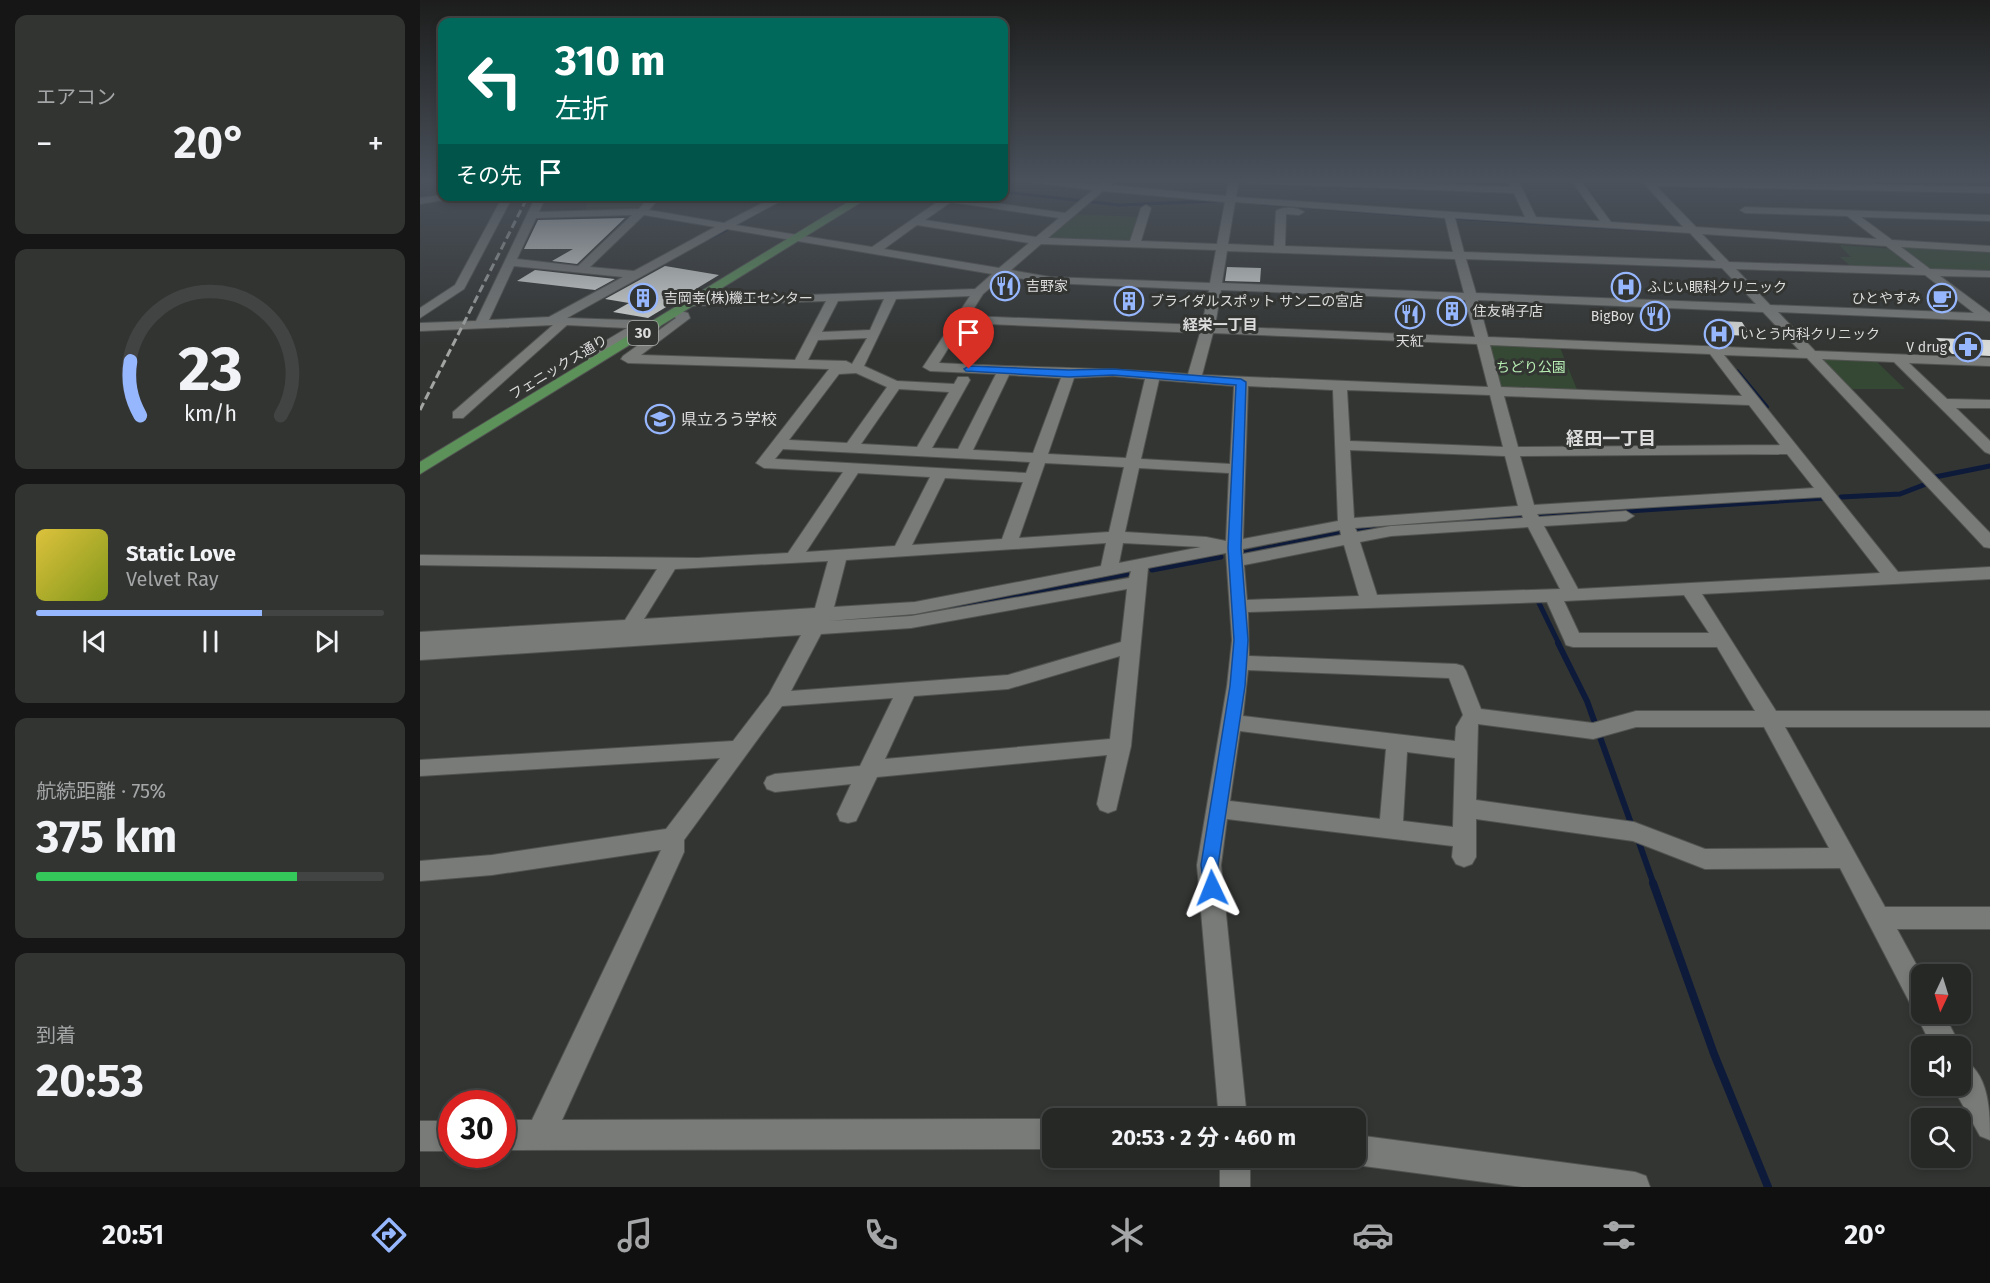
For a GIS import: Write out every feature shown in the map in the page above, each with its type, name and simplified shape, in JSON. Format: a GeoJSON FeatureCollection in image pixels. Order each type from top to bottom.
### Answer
{"type":"FeatureCollection","features":[{"type":"Feature","properties":{"kind":"main road","name":"フェニックス通り"},"geometry":{"type":"LineString","coordinates":[[420,469],[649,324],[674,314],[802,235]]}},
{"type":"Feature","properties":{"kind":"street"},"geometry":{"type":"LineString","coordinates":[[420,314],[460,287],[487,235]]}},
{"type":"Feature","properties":{"kind":"street"},"geometry":{"type":"LineString","coordinates":[[481,324],[522,235]]}},
{"type":"Feature","properties":{"kind":"street"},"geometry":{"type":"LineString","coordinates":[[581,269],[617,235]]}},
{"type":"Feature","properties":{"kind":"street"},"geometry":{"type":"LineString","coordinates":[[458,415],[559,321],[708,235]]}},
{"type":"Feature","properties":{"kind":"street"},"geometry":{"type":"LineString","coordinates":[[774,235],[1000,273],[1078,282],[1989,317]]}},
{"type":"Feature","properties":{"kind":"street"},"geometry":{"type":"LineString","coordinates":[[872,252],[896,235]]}},
{"type":"Feature","properties":{"kind":"street"},"geometry":{"type":"LineString","coordinates":[[1002,235],[1038,241],[1221,249],[1990,274]]}},
{"type":"Feature","properties":{"kind":"street"},"geometry":{"type":"LineString","coordinates":[[1045,235],[978,292],[930,367],[1069,374],[1113,372],[1241,382],[1754,401]]}},
{"type":"Feature","properties":{"kind":"street"},"geometry":{"type":"LineString","coordinates":[[1134,245],[1137,235]]}},
{"type":"Feature","properties":{"kind":"street"},"geometry":{"type":"LineString","coordinates":[[1194,378],[1208,328],[1223,235]]}},
{"type":"Feature","properties":{"kind":"street"},"geometry":{"type":"LineString","coordinates":[[1279,250],[1280,235]]}},
{"type":"Feature","properties":{"kind":"street"},"geometry":{"type":"LineString","coordinates":[[1453,235],[1510,452],[1530,516],[1562,596],[1574,640],[1724,640]]}},
{"type":"Feature","properties":{"kind":"street"},"geometry":{"type":"LineString","coordinates":[[1697,235],[1990,543]]}},
{"type":"Feature","properties":{"kind":"street"},"geometry":{"type":"LineString","coordinates":[[1731,235],[1892,246],[1990,249]]}},
{"type":"Feature","properties":{"kind":"street"},"geometry":{"type":"LineString","coordinates":[[1777,235],[1892,246]]}},
{"type":"Feature","properties":{"kind":"street"},"geometry":{"type":"LineString","coordinates":[[1878,235],[1989,317]]}},
{"type":"Feature","properties":{"kind":"street"},"geometry":{"type":"LineString","coordinates":[[509,262],[636,275]]}},
{"type":"Feature","properties":{"kind":"street"},"geometry":{"type":"LineString","coordinates":[[691,303],[978,292]]}},
{"type":"Feature","properties":{"kind":"street"},"geometry":{"type":"LineString","coordinates":[[858,367],[892,294]]}},
{"type":"Feature","properties":{"kind":"street"},"geometry":{"type":"LineString","coordinates":[[799,364],[834,297]]}},
{"type":"Feature","properties":{"kind":"street"},"geometry":{"type":"LineString","coordinates":[[628,358],[684,318],[684,315],[674,314]]}},
{"type":"Feature","properties":{"kind":"street"},"geometry":{"type":"LineString","coordinates":[[961,319],[1990,362]]}},
{"type":"Feature","properties":{"kind":"street"},"geometry":{"type":"LineString","coordinates":[[420,327],[559,321],[649,324]]}},
{"type":"Feature","properties":{"kind":"street"},"geometry":{"type":"LineString","coordinates":[[591,357],[587,356],[649,324]]}},
{"type":"Feature","properties":{"kind":"street"},"geometry":{"type":"LineString","coordinates":[[814,336],[875,334]]}},
{"type":"Feature","properties":{"kind":"street"},"geometry":{"type":"LineString","coordinates":[[1713,350],[1892,577]]}},
{"type":"Feature","properties":{"kind":"street"},"geometry":{"type":"LineString","coordinates":[[1896,357],[1990,449]]}},
{"type":"Feature","properties":{"kind":"street"},"geometry":{"type":"LineString","coordinates":[[609,358],[858,367],[895,385],[958,388]]}},
{"type":"Feature","properties":{"kind":"street"},"geometry":{"type":"LineString","coordinates":[[858,367],[835,370],[764,463],[1031,478]]}},
{"type":"Feature","properties":{"kind":"street"},"geometry":{"type":"LineString","coordinates":[[922,452],[969,369]]}},
{"type":"Feature","properties":{"kind":"street"},"geometry":{"type":"LineString","coordinates":[[963,454],[1005,370]]}},
{"type":"Feature","properties":{"kind":"street"},"geometry":{"type":"LineString","coordinates":[[1009,543],[1037,458],[1069,374]]}},
{"type":"Feature","properties":{"kind":"street"},"geometry":{"type":"LineString","coordinates":[[1108,572],[1153,375]]}},
{"type":"Feature","properties":{"kind":"street"},"geometry":{"type":"LineString","coordinates":[[1232,1108],[1209,865],[1239,663],[1240,606],[1235,554],[1241,382]]}},
{"type":"Feature","properties":{"kind":"street"},"geometry":{"type":"LineString","coordinates":[[851,448],[895,385]]}},
{"type":"Feature","properties":{"kind":"street"},"geometry":{"type":"LineString","coordinates":[[1340,385],[1349,531],[1370,602]]}},
{"type":"Feature","properties":{"kind":"street"},"geometry":{"type":"LineString","coordinates":[[1941,403],[1990,404]]}},
{"type":"Feature","properties":{"kind":"street"},"geometry":{"type":"LineString","coordinates":[[778,444],[1239,469]]}},
{"type":"Feature","properties":{"kind":"street"},"geometry":{"type":"LineString","coordinates":[[1343,445],[1510,452],[1791,449]]}},
{"type":"Feature","properties":{"kind":"street"},"geometry":{"type":"LineString","coordinates":[[793,558],[854,468]]}},
{"type":"Feature","properties":{"kind":"street"},"geometry":{"type":"LineString","coordinates":[[902,550],[940,473]]}},
{"type":"Feature","properties":{"kind":"street"},"geometry":{"type":"LineString","coordinates":[[420,639],[631,625],[819,621],[911,622],[1349,531],[1391,531],[1530,516],[1831,497]]}},
{"type":"Feature","properties":{"kind":"street"},"geometry":{"type":"LineString","coordinates":[[420,561],[669,564],[1116,537],[1206,542],[1235,554]]}},
{"type":"Feature","properties":{"kind":"street"},"geometry":{"type":"LineString","coordinates":[[540,1135],[672,852],[673,838],[776,699],[819,621],[839,554]]}},
{"type":"Feature","properties":{"kind":"street"},"geometry":{"type":"LineString","coordinates":[[631,625],[669,564]]}},
{"type":"Feature","properties":{"kind":"street"},"geometry":{"type":"LineString","coordinates":[[420,653],[819,621],[915,608],[1108,572],[1139,574]]}},
{"type":"Feature","properties":{"kind":"street"},"geometry":{"type":"LineString","coordinates":[[1240,606],[1562,596],[1990,573]]}},
{"type":"Feature","properties":{"kind":"street"},"geometry":{"type":"LineString","coordinates":[[1108,804],[1120,746],[1139,574]]}},
{"type":"Feature","properties":{"kind":"street"},"geometry":{"type":"LineString","coordinates":[[1689,588],[1724,640],[1770,719],[1911,980]]}},
{"type":"Feature","properties":{"kind":"street"},"geometry":{"type":"LineString","coordinates":[[776,699],[1008,682],[1131,646]]}},
{"type":"Feature","properties":{"kind":"street"},"geometry":{"type":"LineString","coordinates":[[1239,663],[1456,671],[1473,716]]}},
{"type":"Feature","properties":{"kind":"street"},"geometry":{"type":"LineString","coordinates":[[848,814],[907,689]]}},
{"type":"Feature","properties":{"kind":"street"},"geometry":{"type":"LineString","coordinates":[[1473,716],[1593,731],[1636,719],[1990,719]]}},
{"type":"Feature","properties":{"kind":"street"},"geometry":{"type":"LineString","coordinates":[[1217,809],[1391,829],[1464,847],[1466,728],[1473,716]]}},
{"type":"Feature","properties":{"kind":"street"},"geometry":{"type":"LineString","coordinates":[[1231,722],[1466,751]]}},
{"type":"Feature","properties":{"kind":"street"},"geometry":{"type":"LineString","coordinates":[[1391,829],[1397,742]]}},
{"type":"Feature","properties":{"kind":"street"},"geometry":{"type":"LineString","coordinates":[[775,783],[1120,746]]}},
{"type":"Feature","properties":{"kind":"street"},"geometry":{"type":"LineString","coordinates":[[420,768],[738,750]]}},
{"type":"Feature","properties":{"kind":"street"},"geometry":{"type":"LineString","coordinates":[[1466,808],[1635,832],[1706,859],[1845,858]]}},
{"type":"Feature","properties":{"kind":"street"},"geometry":{"type":"LineString","coordinates":[[420,871],[492,865],[673,838]]}},
{"type":"Feature","properties":{"kind":"street"},"geometry":{"type":"LineString","coordinates":[[1877,918],[1990,918]]}},
{"type":"Feature","properties":{"kind":"street"},"geometry":{"type":"LineString","coordinates":[[1971,1092],[1990,1126]]}},
{"type":"Feature","properties":{"kind":"street"},"geometry":{"type":"LineString","coordinates":[[516,1135],[1042,1134]]}},
{"type":"Feature","properties":{"kind":"street"},"geometry":{"type":"LineString","coordinates":[[420,1136],[438,1136]]}},
{"type":"Feature","properties":{"kind":"street"},"geometry":{"type":"LineString","coordinates":[[1366,1151],[1635,1187]]}},
{"type":"Feature","properties":{"kind":"street"},"geometry":{"type":"LineString","coordinates":[[1235,1168],[1235,1187]]}},
{"type":"Feature","properties":{"kind":"green space"},"geometry":{"type":"Polygon","coordinates":[[[1046,235],[1135,235],[1132,244],[1039,241],[1046,235]]]}},
{"type":"Feature","properties":{"kind":"green space"},"geometry":{"type":"Polygon","coordinates":[[[1839,245],[1896,249],[1891,245],[1990,253],[1990,274],[1854,269],[1840,257],[1851,257],[1839,245]]]}},
{"type":"Feature","properties":{"kind":"green space","name":"ちどり公園"},"geometry":{"type":"Polygon","coordinates":[[[1484,343],[1559,345],[1578,392],[1495,389],[1484,343]]]}},
{"type":"Feature","properties":{"kind":"green space"},"geometry":{"type":"Polygon","coordinates":[[[1814,356],[1873,358],[1905,389],[1845,389],[1814,356]]]}},
{"type":"Feature","properties":{"kind":"building"},"geometry":{"type":"Polygon","coordinates":[[[531,235],[607,235],[577,264],[552,261],[573,249],[524,249],[531,235]]]}},
{"type":"Feature","properties":{"kind":"building"},"geometry":{"type":"Polygon","coordinates":[[[665,266],[719,275],[648,318],[613,312],[629,303],[605,299],[665,266]]]}},
{"type":"Feature","properties":{"kind":"building"},"geometry":{"type":"Polygon","coordinates":[[[1227,267],[1261,268],[1260,282],[1225,281],[1227,267]]]}},
{"type":"Feature","properties":{"kind":"building"},"geometry":{"type":"Polygon","coordinates":[[[535,270],[615,279],[595,290],[517,281],[535,270]]]}},
{"type":"Feature","properties":{"kind":"building"},"geometry":{"type":"Polygon","coordinates":[[[1719,321],[1742,322],[1751,336],[1728,335],[1719,321]]]}},
{"type":"Feature","properties":{"kind":"building","name":"V drug"},"geometry":{"type":"Polygon","coordinates":[[[1936,338],[1990,340],[1990,356],[1952,354],[1936,338]]]}},
{"type":"Feature","properties":{"kind":"waterway"},"geometry":{"type":"LineString","coordinates":[[710,238],[715,235]]}},
{"type":"Feature","properties":{"kind":"waterway"},"geometry":{"type":"LineString","coordinates":[[1737,371],[1767,407]]}},
{"type":"Feature","properties":{"kind":"waterway"},"geometry":{"type":"LineString","coordinates":[[1935,477],[1990,466]]}},
{"type":"Feature","properties":{"kind":"waterway"},"geometry":{"type":"LineString","coordinates":[[1841,497],[1900,494],[1926,484]]}},
{"type":"Feature","properties":{"kind":"waterway"},"geometry":{"type":"LineString","coordinates":[[1538,517],[1824,498]]}},
{"type":"Feature","properties":{"kind":"waterway"},"geometry":{"type":"LineString","coordinates":[[1356,531],[1523,517]]}},
{"type":"Feature","properties":{"kind":"waterway"},"geometry":{"type":"LineString","coordinates":[[1244,553],[1339,533]]}},
{"type":"Feature","properties":{"kind":"waterway"},"geometry":{"type":"LineString","coordinates":[[1152,570],[1221,557]]}},
{"type":"Feature","properties":{"kind":"waterway"},"geometry":{"type":"LineString","coordinates":[[896,615],[913,615],[1127,574]]}},
{"type":"Feature","properties":{"kind":"waterway"},"geometry":{"type":"LineString","coordinates":[[1538,601],[1559,644]]}},
{"type":"Feature","properties":{"kind":"waterway"},"geometry":{"type":"LineString","coordinates":[[1558,643],[1587,701],[1632,826]]}},
{"type":"Feature","properties":{"kind":"waterway"},"geometry":{"type":"LineString","coordinates":[[1637,837],[1654,885]]}},
{"type":"Feature","properties":{"kind":"waterway"},"geometry":{"type":"LineString","coordinates":[[1653,883],[1714,1054],[1768,1187]]}},
{"type":"Feature","properties":{"kind":"railway"},"geometry":{"type":"LineString","coordinates":[[420,410],[508,235]]}},
{"type":"Feature","properties":{"kind":"place","name":"吉野家"},"geometry":{"type":"Point","coordinates":[1005,286]}},
{"type":"Feature","properties":{"kind":"place","name":"ふじい眼科クリニック"},"geometry":{"type":"Point","coordinates":[1626,287]}},
{"type":"Feature","properties":{"kind":"place","name":"吉岡幸(株)機工センター"},"geometry":{"type":"Point","coordinates":[643,298]}},
{"type":"Feature","properties":{"kind":"place","name":"ひとやすみ"},"geometry":{"type":"Point","coordinates":[1942,298]}},
{"type":"Feature","properties":{"kind":"place","name":"ブライダルスポット サン二の宮店"},"geometry":{"type":"Point","coordinates":[1129,301]}},
{"type":"Feature","properties":{"kind":"place","name":"住友硝子店"},"geometry":{"type":"Point","coordinates":[1452,311]}},
{"type":"Feature","properties":{"kind":"place","name":"天紅"},"geometry":{"type":"Point","coordinates":[1410,314]}},
{"type":"Feature","properties":{"kind":"place","name":"BigBoy"},"geometry":{"type":"Point","coordinates":[1655,316]}},
{"type":"Feature","properties":{"kind":"place","name":"いとう内科クリニック"},"geometry":{"type":"Point","coordinates":[1719,334]}},
{"type":"Feature","properties":{"kind":"place","name":"V drug"},"geometry":{"type":"Point","coordinates":[1968,347]}},
{"type":"Feature","properties":{"kind":"place","name":"県立ろう学校"},"geometry":{"type":"Point","coordinates":[660,419]}},
{"type":"Feature","properties":{"kind":"district","name":"経栄一丁目"},"geometry":{"type":"Point","coordinates":[1220,325]}},
{"type":"Feature","properties":{"kind":"district","name":"経田一丁目"},"geometry":{"type":"Point","coordinates":[1611,439]}},
{"type":"Feature","properties":{"kind":"route"},"geometry":{"type":"LineString","coordinates":[[969,369],[1069,374],[1113,372],[1241,382],[1234,548],[1241,640],[1237,686],[1209,865],[1212,888]]}}]}
